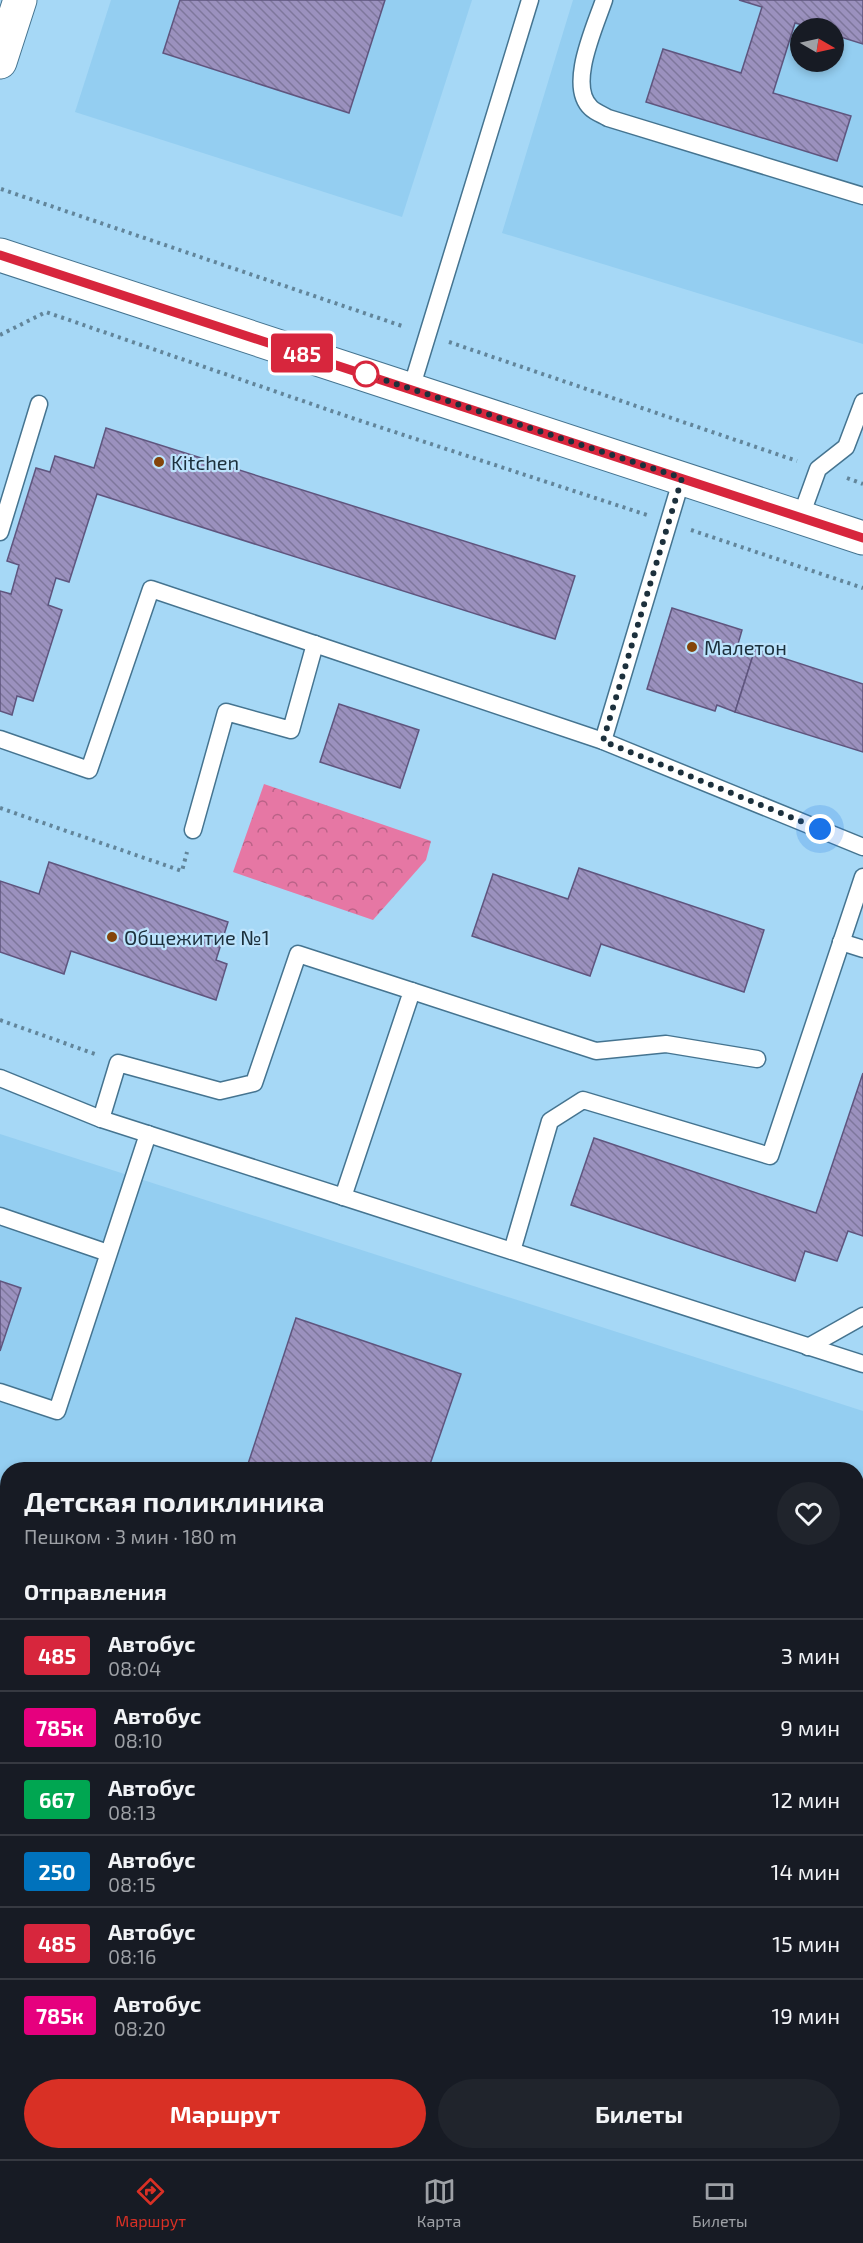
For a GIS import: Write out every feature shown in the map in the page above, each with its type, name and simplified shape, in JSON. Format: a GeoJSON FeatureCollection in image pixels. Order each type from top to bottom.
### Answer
{"type":"FeatureCollection","features":[{"type":"Feature","properties":{"kind":"street"},"geometry":{"type":"LineString","coordinates":[[0,62],[20,0]]}},
{"type":"Feature","properties":{"kind":"street"},"geometry":{"type":"LineString","coordinates":[[0,255],[863,538]]}},
{"type":"Feature","properties":{"kind":"lane"},"geometry":{"type":"LineString","coordinates":[[411,389],[530,0]]}},
{"type":"Feature","properties":{"kind":"lane"},"geometry":{"type":"LineString","coordinates":[[603,0],[582,70],[581,90],[590,108],[608,118],[863,196]]}},
{"type":"Feature","properties":{"kind":"lane"},"geometry":{"type":"LineString","coordinates":[[801,516],[818,469],[855,445],[863,402]]}},
{"type":"Feature","properties":{"kind":"lane"},"geometry":{"type":"LineString","coordinates":[[0,532],[39,404]]}},
{"type":"Feature","properties":{"kind":"lane"},"geometry":{"type":"LineString","coordinates":[[603,741],[682,478]]}},
{"type":"Feature","properties":{"kind":"lane"},"geometry":{"type":"LineString","coordinates":[[0,739],[89,770],[151,589],[603,741],[863,847]]}},
{"type":"Feature","properties":{"kind":"lane"},"geometry":{"type":"LineString","coordinates":[[193,830],[226,712],[291,730],[315,644]]}},
{"type":"Feature","properties":{"kind":"lane"},"geometry":{"type":"LineString","coordinates":[[512,1251],[550,1121],[582,1100],[770,1156],[863,877]]}},
{"type":"Feature","properties":{"kind":"lane"},"geometry":{"type":"LineString","coordinates":[[841,942],[863,949]]}},
{"type":"Feature","properties":{"kind":"lane"},"geometry":{"type":"LineString","coordinates":[[101,1119],[118,1063],[220,1090],[254,1083],[298,954],[596,1051],[666,1044],[757,1059]]}},
{"type":"Feature","properties":{"kind":"lane"},"geometry":{"type":"LineString","coordinates":[[343,1197],[411,991]]}},
{"type":"Feature","properties":{"kind":"lane"},"geometry":{"type":"LineString","coordinates":[[0,1078],[101,1119],[863,1364]]}},
{"type":"Feature","properties":{"kind":"lane"},"geometry":{"type":"LineString","coordinates":[[0,1392],[57,1411],[148,1134]]}},
{"type":"Feature","properties":{"kind":"lane"},"geometry":{"type":"LineString","coordinates":[[0,1216],[108,1253]]}},
{"type":"Feature","properties":{"kind":"lane"},"geometry":{"type":"LineString","coordinates":[[808,1347],[863,1316]]}},
{"type":"Feature","properties":{"kind":"path"},"geometry":{"type":"LineString","coordinates":[[0,335],[46,312],[352,418],[863,588]]}},
{"type":"Feature","properties":{"kind":"path"},"geometry":{"type":"LineString","coordinates":[[0,808],[182,871],[193,830]]}},
{"type":"Feature","properties":{"kind":"path"},"geometry":{"type":"LineString","coordinates":[[0,1020],[118,1063]]}},
{"type":"Feature","properties":{"kind":"shaded area"},"geometry":{"type":"Polygon","coordinates":[[[111,0],[472,0],[402,217],[75,112],[111,0]]]}},
{"type":"Feature","properties":{"kind":"shaded area"},"geometry":{"type":"Polygon","coordinates":[[[573,0],[863,0],[863,344],[502,233],[573,0]]]}},
{"type":"Feature","properties":{"kind":"shaded area"},"geometry":{"type":"Polygon","coordinates":[[[0,1134],[863,1411],[863,1462],[0,1462],[0,1134]]]}},
{"type":"Feature","properties":{"kind":"green space"},"geometry":{"type":"Polygon","coordinates":[[[264,784],[431,841],[426,860],[373,920],[233,872],[264,784]]]}},
{"type":"Feature","properties":{"kind":"building"},"geometry":{"type":"Polygon","coordinates":[[[180,0],[385,0],[349,113],[163,53],[180,0]]]}},
{"type":"Feature","properties":{"kind":"building"},"geometry":{"type":"Polygon","coordinates":[[[739,0],[863,0],[863,44],[844,38],[844,18],[790,18],[790,39],[773,93],[851,116],[837,161],[646,102],[663,49],[741,73],[762,7],[739,0]]]}},
{"type":"Feature","properties":{"kind":"building"},"geometry":{"type":"Polygon","coordinates":[[[106,428],[575,576],[555,639],[97,494],[69,582],[56,578],[48,605],[62,610],[33,701],[17,696],[12,715],[0,711],[0,591],[11,594],[19,565],[7,561],[36,468],[50,472],[55,456],[94,468],[106,428]]]}},
{"type":"Feature","properties":{"kind":"building"},"geometry":{"type":"Polygon","coordinates":[[[672,608],[742,630],[738,644],[755,649],[735,712],[717,705],[715,711],[647,689],[672,608]]]}},
{"type":"Feature","properties":{"kind":"building"},"geometry":{"type":"Polygon","coordinates":[[[755,649],[863,684],[863,752],[735,712],[755,649]]]}},
{"type":"Feature","properties":{"kind":"building"},"geometry":{"type":"Polygon","coordinates":[[[339,704],[419,730],[400,788],[320,762],[339,704]]]}},
{"type":"Feature","properties":{"kind":"building","name":"Общежитие №1"},"geometry":{"type":"Polygon","coordinates":[[[49,862],[228,922],[216,960],[227,964],[216,1000],[71,951],[64,974],[0,952],[0,881],[39,894],[49,862]]]}},
{"type":"Feature","properties":{"kind":"building"},"geometry":{"type":"Polygon","coordinates":[[[579,868],[764,930],[744,992],[601,944],[590,976],[472,936],[493,874],[568,899],[579,868]]]}},
{"type":"Feature","properties":{"kind":"building"},"geometry":{"type":"Polygon","coordinates":[[[863,1073],[863,1236],[848,1231],[837,1261],[805,1251],[795,1281],[571,1205],[594,1138],[816,1213],[863,1073]]]}},
{"type":"Feature","properties":{"kind":"building"},"geometry":{"type":"Polygon","coordinates":[[[0,1281],[21,1288],[0,1351],[0,1281]]]}},
{"type":"Feature","properties":{"kind":"building"},"geometry":{"type":"Polygon","coordinates":[[[296,1318],[461,1374],[431,1462],[249,1462],[296,1318]]]}},
{"type":"Feature","properties":{"kind":"bus line","name":"485"},"geometry":{"type":"LineString","coordinates":[[0,255],[863,538]]}},
{"type":"Feature","properties":{"kind":"place","name":"Kitchen"},"geometry":{"type":"Point","coordinates":[159,462]}},
{"type":"Feature","properties":{"kind":"place","name":"Малетон"},"geometry":{"type":"Point","coordinates":[692,647]}},
{"type":"Feature","properties":{"kind":"place","name":"Общежитие №1"},"geometry":{"type":"Point","coordinates":[112,937]}},
{"type":"Feature","properties":{"kind":"route"},"geometry":{"type":"LineString","coordinates":[[366,374],[682,478],[603,741],[820,829]]}}]}
